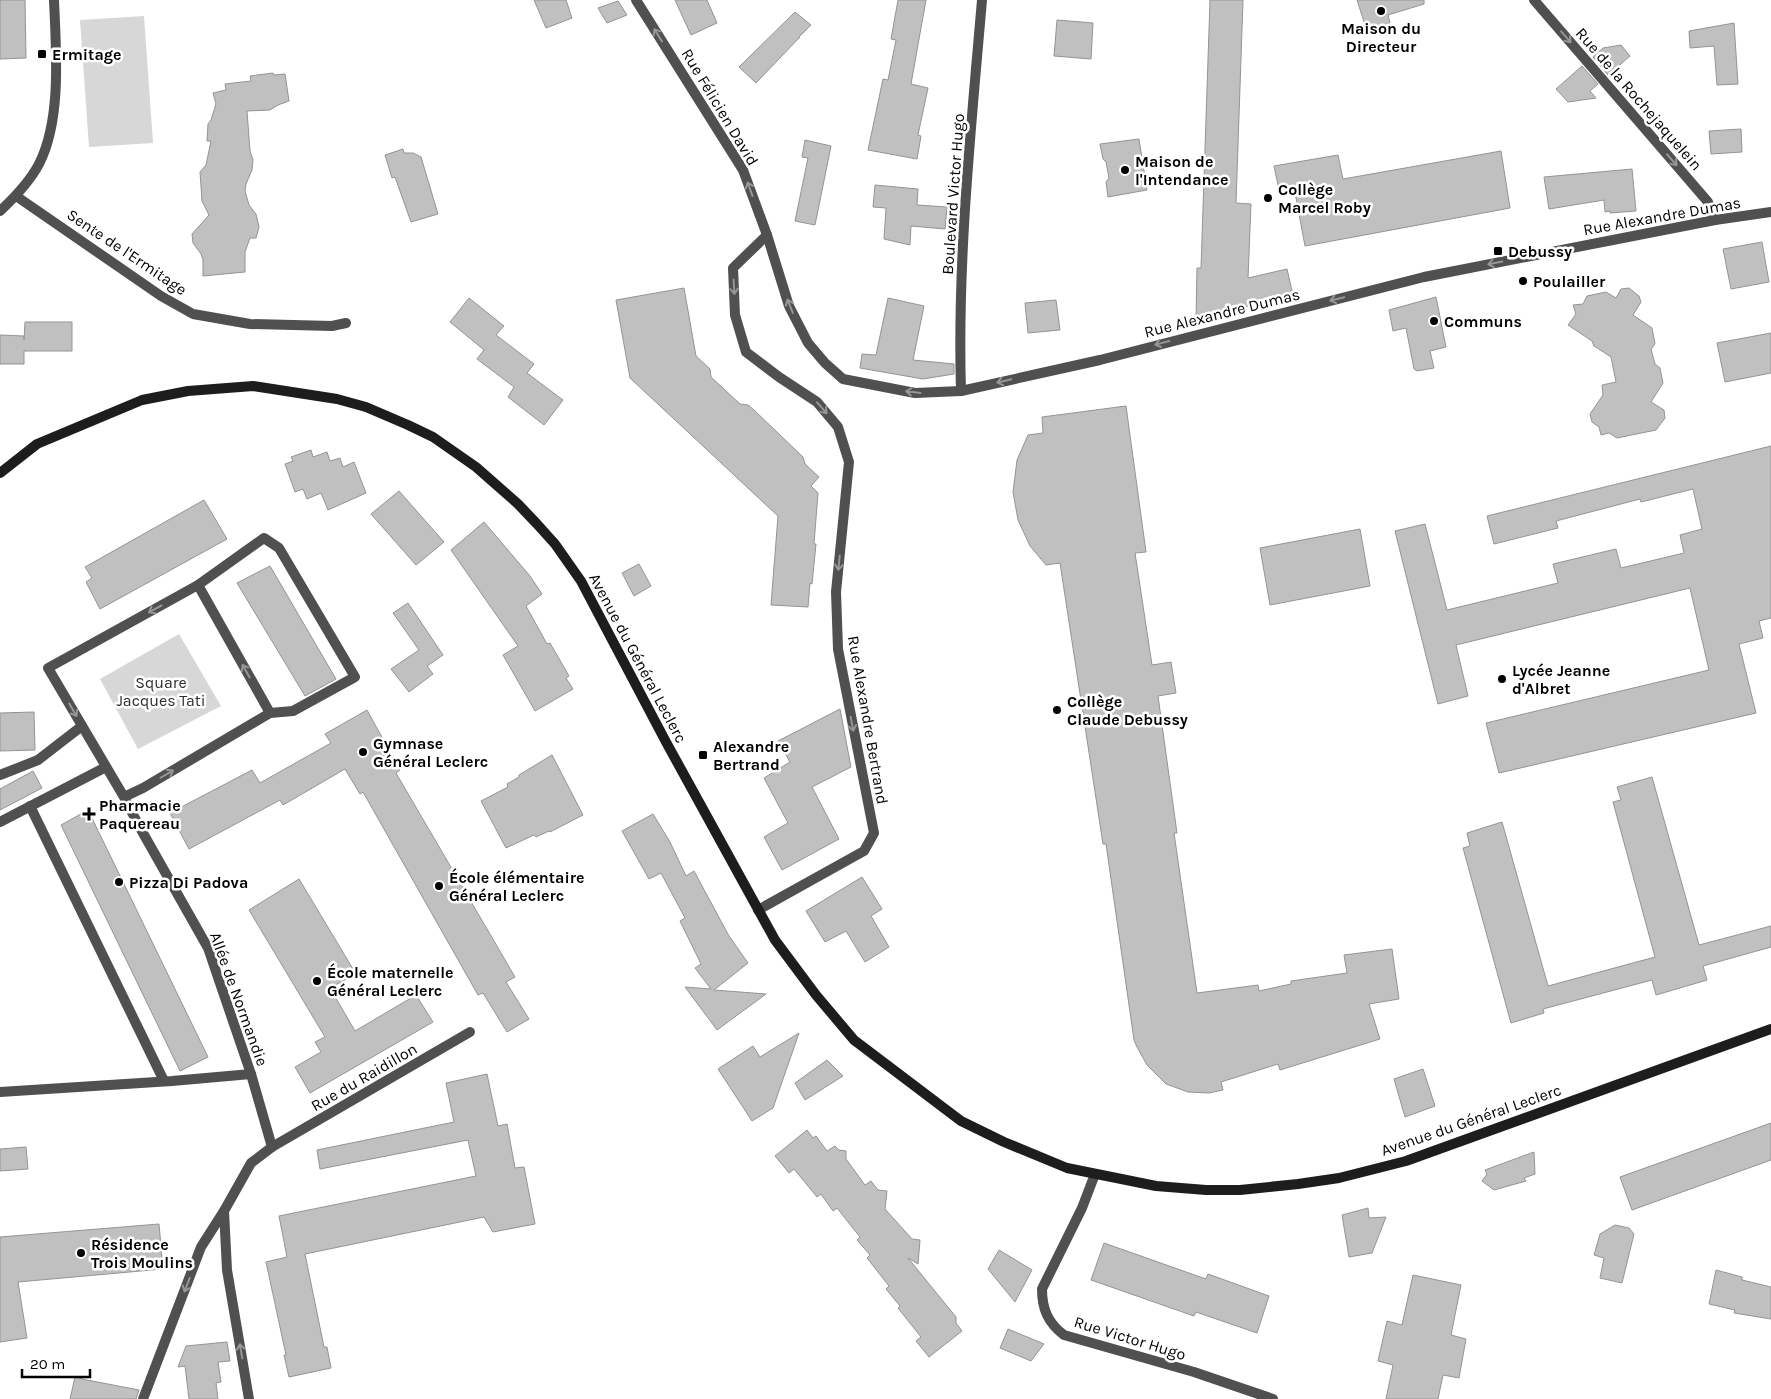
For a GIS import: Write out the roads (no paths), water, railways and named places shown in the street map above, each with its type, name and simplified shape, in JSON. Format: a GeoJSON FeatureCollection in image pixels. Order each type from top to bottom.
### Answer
{"type":"FeatureCollection","features":[{"type":"Feature","properties":{"kind":"main road","name":"Avenue du Général Leclerc"},"geometry":{"type":"LineString","coordinates":[[0,472],[37,444],[142,400],[198,390],[253,386],[337,398],[366,407],[433,437],[476,467],[518,504],[546,534],[568,562],[581,581],[677,764],[775,940],[798,973],[854,1040],[961,1121],[1004,1142],[1067,1168],[1156,1186],[1223,1190],[1298,1184],[1339,1178],[1406,1161],[1771,1029]]}},
{"type":"Feature","properties":{"kind":"street"},"geometry":{"type":"LineString","coordinates":[[0,211],[16,196],[39,164],[50,132],[56,90],[54,0]]}},
{"type":"Feature","properties":{"kind":"street","name":"Rue Félicien David"},"geometry":{"type":"LineString","coordinates":[[636,0],[743,170],[767,235]]}},
{"type":"Feature","properties":{"kind":"street","name":"Boulevard Victor Hugo"},"geometry":{"type":"LineString","coordinates":[[961,391],[962,266],[982,0]]}},
{"type":"Feature","properties":{"kind":"street","name":"Rue de la Rochejaquelein"},"geometry":{"type":"LineString","coordinates":[[1534,0],[1708,202],[1715,220]]}},
{"type":"Feature","properties":{"kind":"street","name":"Sente de l'Ermitage"},"geometry":{"type":"LineString","coordinates":[[16,196],[160,296],[193,314],[250,324],[332,326],[346,322]]}},
{"type":"Feature","properties":{"kind":"street","name":"Rue Alexandre Dumas"},"geometry":{"type":"LineString","coordinates":[[767,235],[789,306],[808,343],[825,363],[843,379],[915,393],[961,391],[1100,360],[1424,277],[1715,220],[1771,212]]}},
{"type":"Feature","properties":{"kind":"street","name":"Rue Alexandre Bertrand"},"geometry":{"type":"LineString","coordinates":[[758,910],[864,852],[874,833],[838,649],[836,592],[849,462],[838,427],[817,402],[746,352],[735,315],[733,268],[767,235]]}},
{"type":"Feature","properties":{"kind":"street"},"geometry":{"type":"LineString","coordinates":[[124,797],[270,714],[293,711],[355,677],[279,548],[264,538],[198,585],[270,714]]}},
{"type":"Feature","properties":{"kind":"street","name":"Allée de Normandie"},"geometry":{"type":"LineString","coordinates":[[198,585],[48,668],[124,797],[208,948],[251,1074],[272,1147]]}},
{"type":"Feature","properties":{"kind":"street"},"geometry":{"type":"LineString","coordinates":[[0,774],[38,760],[82,726]]}},
{"type":"Feature","properties":{"kind":"street"},"geometry":{"type":"LineString","coordinates":[[0,822],[106,766]]}},
{"type":"Feature","properties":{"kind":"street"},"geometry":{"type":"LineString","coordinates":[[30,806],[164,1081]]}},
{"type":"Feature","properties":{"kind":"street","name":"Rue du Raidillon"},"geometry":{"type":"LineString","coordinates":[[272,1147],[470,1032]]}},
{"type":"Feature","properties":{"kind":"street"},"geometry":{"type":"LineString","coordinates":[[0,1092],[251,1074]]}},
{"type":"Feature","properties":{"kind":"street"},"geometry":{"type":"LineString","coordinates":[[143,1399],[201,1247],[251,1163],[272,1147]]}},
{"type":"Feature","properties":{"kind":"street","name":"Rue Victor Hugo"},"geometry":{"type":"LineString","coordinates":[[1095,1174],[1082,1208],[1042,1289],[1042,1303],[1048,1319],[1055,1328],[1064,1335],[1194,1372],[1273,1399]]}},
{"type":"Feature","properties":{"kind":"street"},"geometry":{"type":"LineString","coordinates":[[224,1211],[227,1270],[249,1399]]}},
{"type":"Feature","properties":{"kind":"place","name":"Maison du Directeur"},"geometry":{"type":"Point","coordinates":[1381,11]}},
{"type":"Feature","properties":{"kind":"place","name":"Ermitage"},"geometry":{"type":"Point","coordinates":[42,54]}},
{"type":"Feature","properties":{"kind":"place","name":"Maison de l'Intendance"},"geometry":{"type":"Point","coordinates":[1125,170]}},
{"type":"Feature","properties":{"kind":"place","name":"Collège Marcel Roby"},"geometry":{"type":"Point","coordinates":[1268,198]}},
{"type":"Feature","properties":{"kind":"place","name":"Debussy"},"geometry":{"type":"Point","coordinates":[1498,251]}},
{"type":"Feature","properties":{"kind":"place","name":"Poulailler"},"geometry":{"type":"Point","coordinates":[1523,281]}},
{"type":"Feature","properties":{"kind":"place","name":"Communs"},"geometry":{"type":"Point","coordinates":[1434,321]}},
{"type":"Feature","properties":{"kind":"place","name":"Lycée Jeanne d'Albret"},"geometry":{"type":"Point","coordinates":[1502,679]}},
{"type":"Feature","properties":{"kind":"place","name":"Collège Claude Debussy"},"geometry":{"type":"Point","coordinates":[1057,710]}},
{"type":"Feature","properties":{"kind":"place","name":"Gymnase Général Leclerc"},"geometry":{"type":"Point","coordinates":[363,752]}},
{"type":"Feature","properties":{"kind":"place","name":"Alexandre Bertrand"},"geometry":{"type":"Point","coordinates":[703,755]}},
{"type":"Feature","properties":{"kind":"place","name":"Pharmacie Paquereau"},"geometry":{"type":"Point","coordinates":[89,814]}},
{"type":"Feature","properties":{"kind":"place","name":"Pizza Di Padova"},"geometry":{"type":"Point","coordinates":[119,882]}},
{"type":"Feature","properties":{"kind":"place","name":"École élémentaire Général Leclerc"},"geometry":{"type":"Point","coordinates":[439,886]}},
{"type":"Feature","properties":{"kind":"place","name":"École maternelle Général Leclerc"},"geometry":{"type":"Point","coordinates":[317,981]}},
{"type":"Feature","properties":{"kind":"place","name":"Résidence Trois Moulins"},"geometry":{"type":"Point","coordinates":[81,1253]}},
{"type":"Feature","properties":{"kind":"park label","name":"Square Jacques Tati"},"geometry":{"type":"Point","coordinates":[161,691]}}]}
